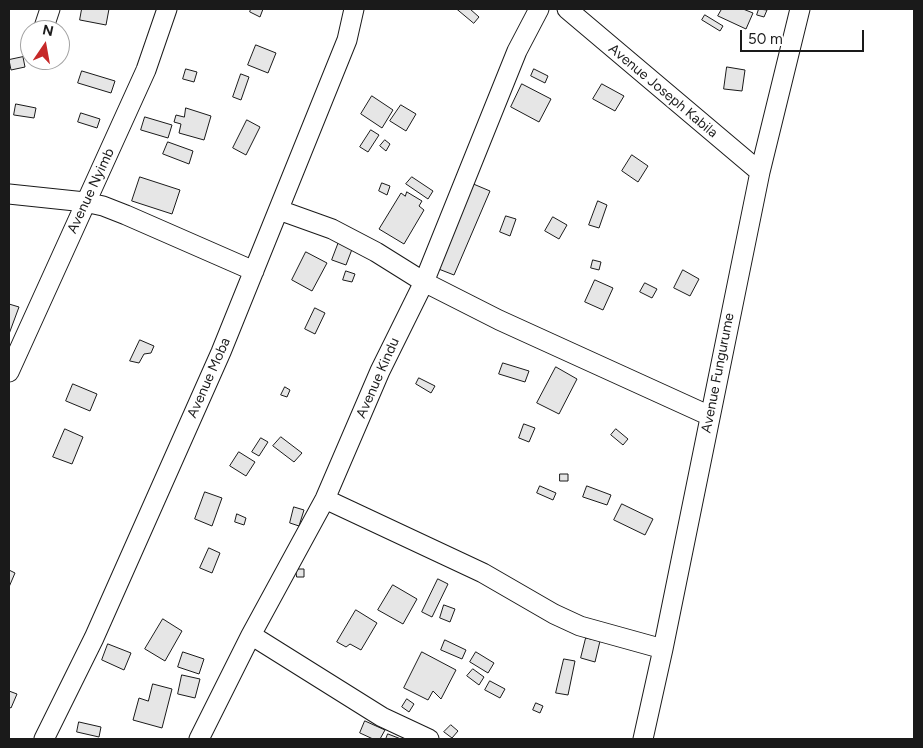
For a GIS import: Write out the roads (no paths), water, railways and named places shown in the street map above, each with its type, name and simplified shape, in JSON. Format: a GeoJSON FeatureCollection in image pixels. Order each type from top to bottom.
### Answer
{"type":"FeatureCollection","features":[{"type":"Feature","properties":{"kind":"street","name":"Avenue Nyimb"},"geometry":{"type":"LineString","coordinates":[[9,372],[146,70],[167,9]]}},
{"type":"Feature","properties":{"kind":"street","name":"Avenue Moba"},"geometry":{"type":"LineString","coordinates":[[44,739],[98,629],[221,352],[347,40],[354,9]]}},
{"type":"Feature","properties":{"kind":"street","name":"Avenue Kindu"},"geometry":{"type":"LineString","coordinates":[[199,739],[325,499],[380,371],[424,282],[517,51],[538,9]]}},
{"type":"Feature","properties":{"kind":"street","name":"Avenue Joseph Kabila"},"geometry":{"type":"LineString","coordinates":[[567,9],[760,172]]}},
{"type":"Feature","properties":{"kind":"street","name":"Avenue Fungurume"},"geometry":{"type":"LineString","coordinates":[[643,739],[664,649],[760,172],[800,9]]}},
{"type":"Feature","properties":{"kind":"street"},"geometry":{"type":"LineString","coordinates":[[9,194],[86,202],[126,215],[254,271]]}},
{"type":"Feature","properties":{"kind":"street"},"geometry":{"type":"LineString","coordinates":[[279,210],[332,230],[376,252],[424,282],[499,320],[710,416]]}},
{"type":"Feature","properties":{"kind":"street"},"geometry":{"type":"LineString","coordinates":[[325,499],[483,573],[554,614],[580,626],[664,649]]}},
{"type":"Feature","properties":{"kind":"street"},"geometry":{"type":"LineString","coordinates":[[252,635],[382,717],[429,739]]}}]}
